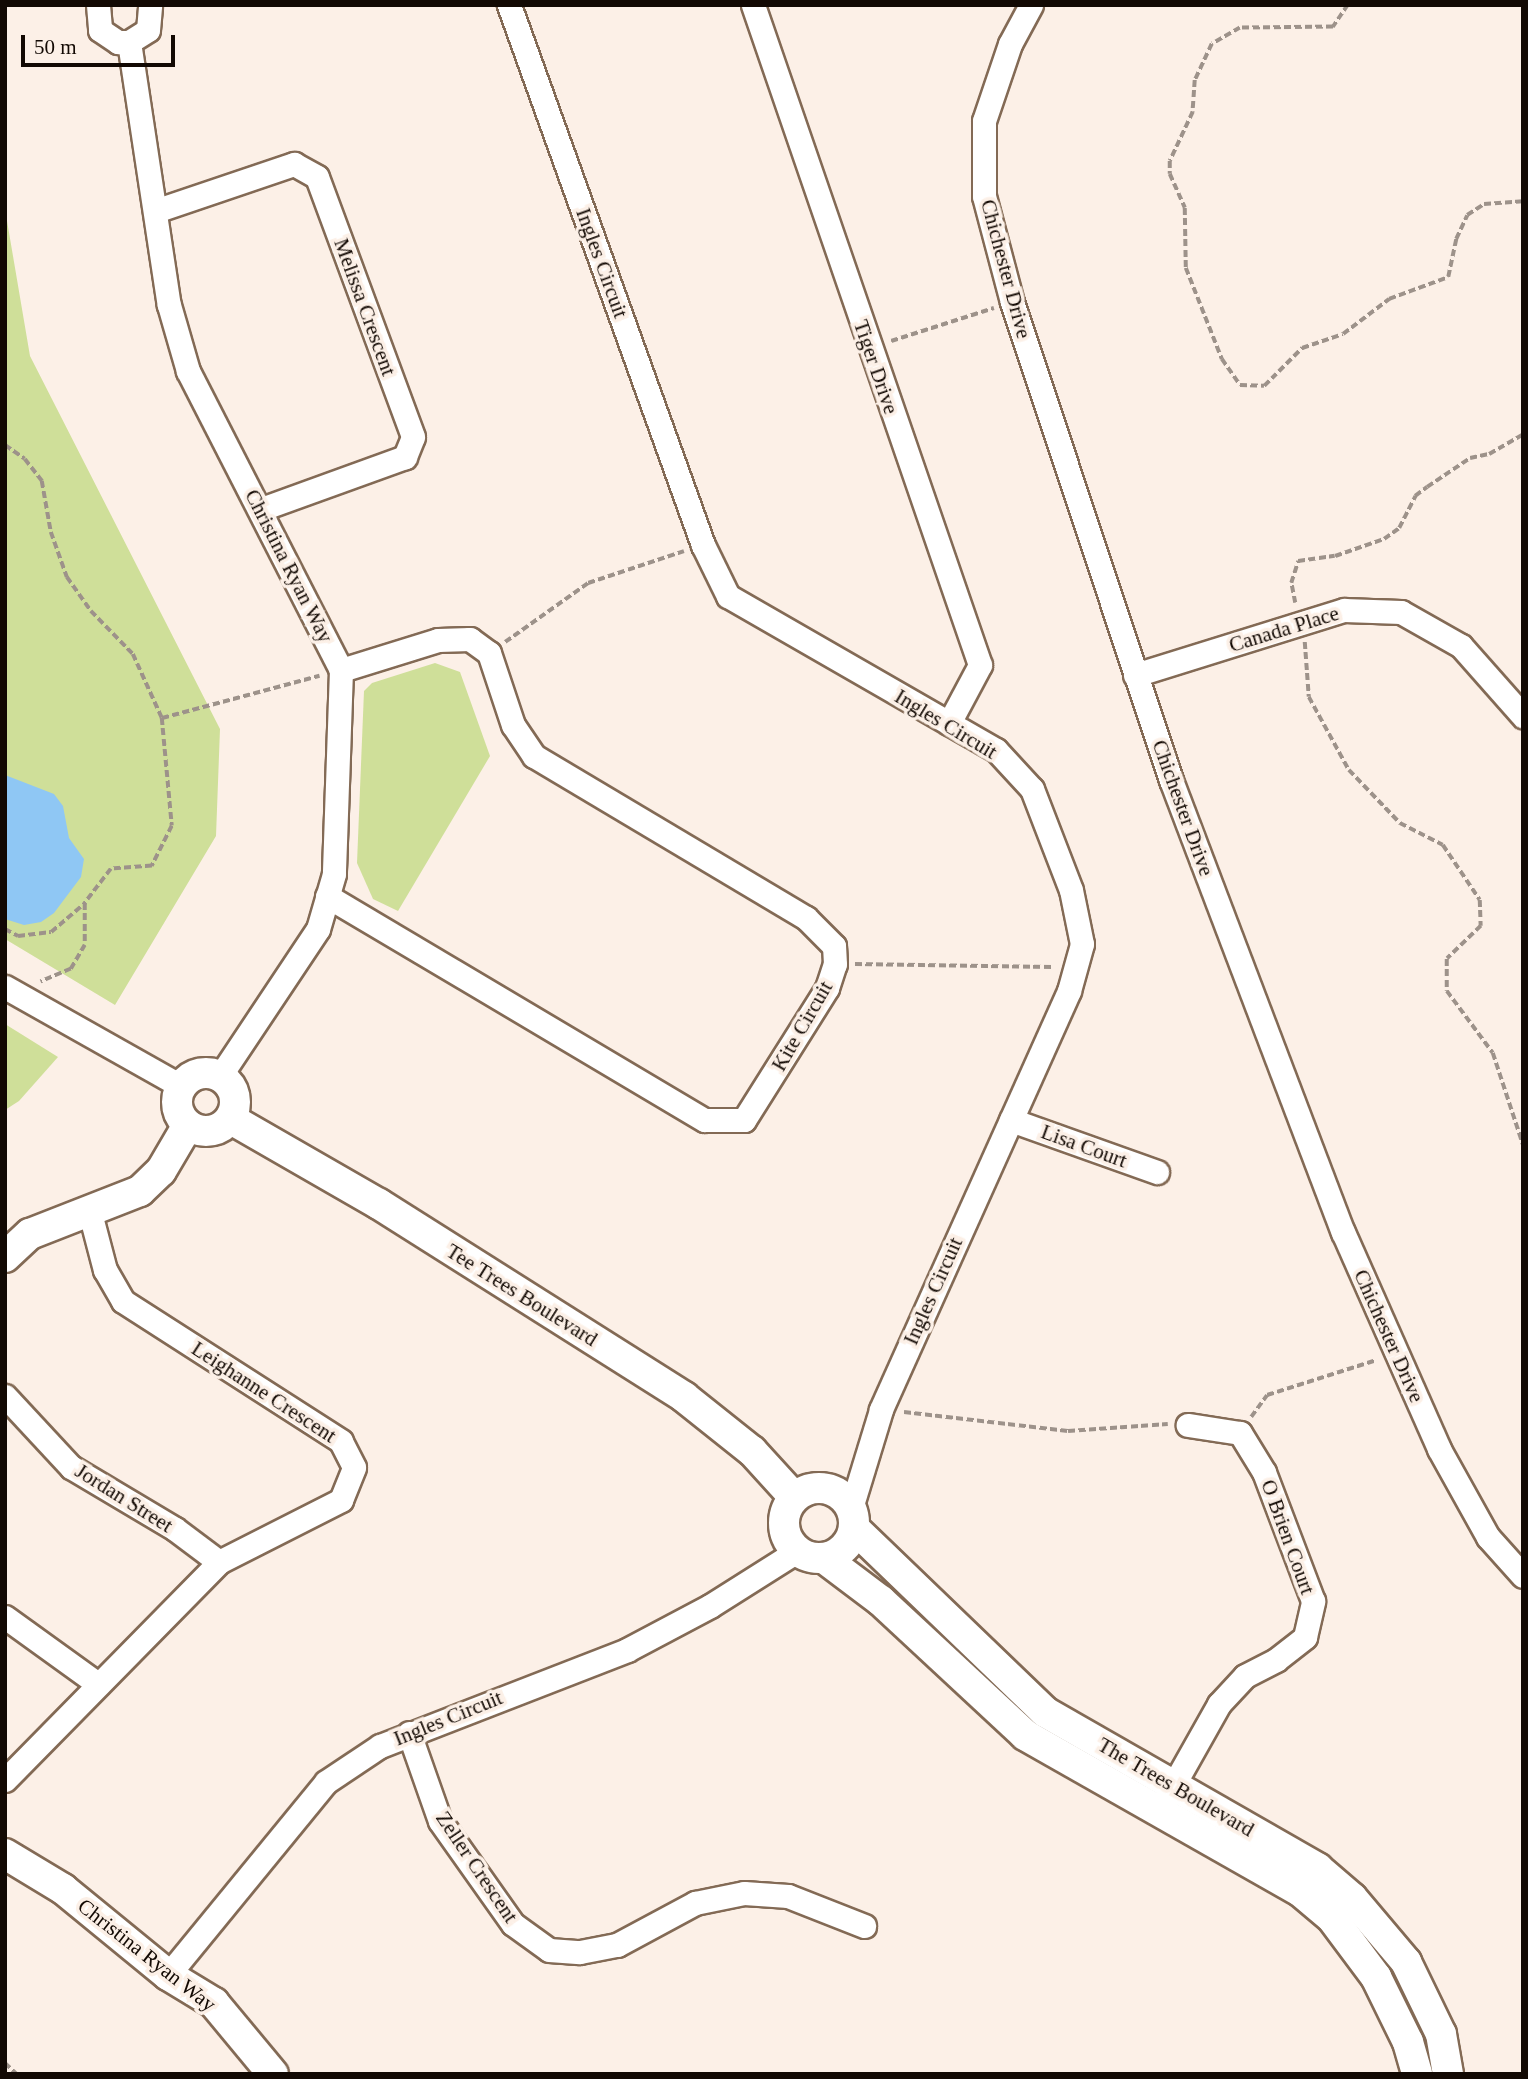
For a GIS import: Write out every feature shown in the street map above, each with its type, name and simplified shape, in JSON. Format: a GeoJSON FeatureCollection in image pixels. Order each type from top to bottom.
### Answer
{"type":"FeatureCollection","features":[{"type":"Feature","properties":{"kind":"street"},"geometry":{"type":"LineString","coordinates":[[98,5],[100,30],[108,38],[129,43],[148,30],[152,6]]}},
{"type":"Feature","properties":{"kind":"street","name":"Ingles Circuit"},"geometry":{"type":"LineString","coordinates":[[509,5],[703,545],[728,596],[996,750],[1032,789],[1071,890],[1082,944],[1075,968],[881,1410],[853,1519]]}},
{"type":"Feature","properties":{"kind":"street","name":"Tiger Drive"},"geometry":{"type":"LineString","coordinates":[[753,5],[980,665],[950,723]]}},
{"type":"Feature","properties":{"kind":"street","name":"Chichester Drive"},"geometry":{"type":"LineString","coordinates":[[1031,5],[1010,44],[984,121],[984,196],[1012,302],[1135,676],[1343,1232],[1439,1450],[1488,1537],[1523,1576]]}},
{"type":"Feature","properties":{"kind":"street","name":"Christina Ryan Way"},"geometry":{"type":"LineString","coordinates":[[129,43],[169,305],[188,371],[261,509],[341,670],[334,874],[318,929],[220,1076]]}},
{"type":"Feature","properties":{"kind":"street","name":"Melissa Crescent"},"geometry":{"type":"LineString","coordinates":[[155,211],[295,164],[317,177],[413,437],[405,457],[261,509]]}},
{"type":"Feature","properties":{"kind":"street","name":"Canada Place"},"geometry":{"type":"LineString","coordinates":[[1135,676],[1296,613],[1344,610],[1401,612],[1461,646],[1523,716]]}},
{"type":"Feature","properties":{"kind":"street"},"geometry":{"type":"LineString","coordinates":[[341,670],[438,640],[470,639],[489,653]]}},
{"type":"Feature","properties":{"kind":"street","name":"Kite Circuit"},"geometry":{"type":"LineString","coordinates":[[327,896],[705,1120],[744,1120],[828,988],[835,964],[834,946],[806,918],[534,756],[513,725],[489,653]]}},
{"type":"Feature","properties":{"kind":"street"},"geometry":{"type":"LineString","coordinates":[[12,991],[181,1086]]}},
{"type":"Feature","properties":{"kind":"street"},"geometry":{"type":"LineString","coordinates":[[203,1073],[220,1076],[233,1091],[231,1119],[206,1132],[188,1125],[177,1107],[181,1086],[203,1073]]}},
{"type":"Feature","properties":{"kind":"street","name":"Tee Trees Boulevard"},"geometry":{"type":"LineString","coordinates":[[231,1119],[379,1204],[684,1397],[752,1451],[794,1497]]}},
{"type":"Feature","properties":{"kind":"street","name":"Lisa Court"},"geometry":{"type":"LineString","coordinates":[[1011,1119],[1157,1172]]}},
{"type":"Feature","properties":{"kind":"street"},"geometry":{"type":"LineString","coordinates":[[5,1256],[30,1234],[90,1213],[140,1191],[161,1171],[188,1125]]}},
{"type":"Feature","properties":{"kind":"street","name":"Leighanne Crescent"},"geometry":{"type":"LineString","coordinates":[[5,1780],[219,1562],[341,1500],[354,1466],[341,1441],[123,1301],[105,1270],[90,1213]]}},
{"type":"Feature","properties":{"kind":"street","name":"Jordan Street"},"geometry":{"type":"LineString","coordinates":[[5,1396],[71,1466],[175,1529],[219,1562]]}},
{"type":"Feature","properties":{"kind":"street"},"geometry":{"type":"LineString","coordinates":[[1188,1425],[1240,1433]]}},
{"type":"Feature","properties":{"kind":"street","name":"O Brien Court"},"geometry":{"type":"LineString","coordinates":[[1166,1798],[1219,1704],[1245,1676],[1276,1660],[1305,1637],[1313,1601],[1264,1472],[1240,1433]]}},
{"type":"Feature","properties":{"kind":"street"},"geometry":{"type":"LineString","coordinates":[[817,1487],[830,1489],[853,1519],[847,1544],[810,1554],[785,1533],[783,1521],[794,1497],[817,1487]]}},
{"type":"Feature","properties":{"kind":"street","name":"The Trees Boulevard"},"geometry":{"type":"LineString","coordinates":[[853,1519],[1045,1712],[1300,1891],[1332,1919],[1376,1978],[1408,2042],[1417,2074]]}},
{"type":"Feature","properties":{"kind":"street","name":"Ingles Circuit"},"geometry":{"type":"LineString","coordinates":[[168,1975],[326,1782],[380,1746],[627,1650],[810,1554]]}},
{"type":"Feature","properties":{"kind":"street","name":"The Trees Boulevard"},"geometry":{"type":"LineString","coordinates":[[810,1554],[881,1601],[1025,1735],[1317,1868],[1352,1898],[1406,1962],[1441,2034],[1448,2074]]}},
{"type":"Feature","properties":{"kind":"street"},"geometry":{"type":"LineString","coordinates":[[5,1617],[98,1684]]}},
{"type":"Feature","properties":{"kind":"street","name":"Zeller Crescent"},"geometry":{"type":"LineString","coordinates":[[409,1733],[440,1821],[513,1924],[549,1950],[580,1952],[617,1945],[695,1903],[744,1893],[788,1896],[863,1926]]}},
{"type":"Feature","properties":{"kind":"street","name":"Christina Ryan Way"},"geometry":{"type":"LineString","coordinates":[[5,1854],[63,1889],[168,1975],[214,2003],[273,2074]]}},
{"type":"Feature","properties":{"kind":"path"},"geometry":{"type":"LineString","coordinates":[[1348,5],[1333,27],[1240,28],[1217,39],[1201,60],[1193,112],[1170,162],[1170,174],[1185,208],[1186,268],[1222,359],[1240,385],[1264,386],[1301,348],[1343,334],[1389,299],[1438,284],[1453,267],[1456,239],[1467,215],[1484,204],[1523,201]]}},
{"type":"Feature","properties":{"kind":"path"},"geometry":{"type":"LineString","coordinates":[[869,348],[1012,302]]}},
{"type":"Feature","properties":{"kind":"path"},"geometry":{"type":"LineString","coordinates":[[1523,434],[1489,454],[1470,458],[1415,496],[1399,528],[1384,539],[1335,556],[1298,561],[1291,583],[1296,613],[1305,641],[1309,696],[1349,769],[1400,823],[1443,845],[1480,900],[1481,926],[1447,959],[1447,991],[1493,1053],[1523,1144]]}},
{"type":"Feature","properties":{"kind":"path"},"geometry":{"type":"LineString","coordinates":[[5,445],[25,459],[42,481],[51,532],[67,577],[91,611],[132,654],[162,718],[173,826],[152,866],[111,869],[85,903],[51,932],[18,936],[5,929]]}},
{"type":"Feature","properties":{"kind":"path"},"geometry":{"type":"LineString","coordinates":[[489,653],[588,583],[703,545]]}},
{"type":"Feature","properties":{"kind":"path"},"geometry":{"type":"LineString","coordinates":[[162,718],[341,670]]}},
{"type":"Feature","properties":{"kind":"path"},"geometry":{"type":"LineString","coordinates":[[12,991],[71,969],[85,945],[85,903]]}},
{"type":"Feature","properties":{"kind":"path"},"geometry":{"type":"LineString","coordinates":[[835,964],[1075,968]]}},
{"type":"Feature","properties":{"kind":"path"},"geometry":{"type":"LineString","coordinates":[[1240,1433],[1267,1395],[1396,1354]]}},
{"type":"Feature","properties":{"kind":"path"},"geometry":{"type":"LineString","coordinates":[[881,1410],[1068,1431],[1147,1424],[1188,1425]]}},
{"type":"Feature","properties":{"kind":"path"},"geometry":{"type":"LineString","coordinates":[[5,2063],[17,2074]]}},
{"type":"Feature","properties":{"kind":"green space"},"geometry":{"type":"Polygon","coordinates":[[[5,209],[30,356],[220,729],[216,836],[115,1005],[5,939],[5,209]]]}},
{"type":"Feature","properties":{"kind":"green space"},"geometry":{"type":"Polygon","coordinates":[[[435,663],[460,672],[490,756],[398,911],[373,899],[357,863],[364,691],[372,683],[435,663]]]}},
{"type":"Feature","properties":{"kind":"green space"},"geometry":{"type":"Polygon","coordinates":[[[5,1024],[58,1057],[19,1101],[5,1110],[5,1024]]]}},
{"type":"Feature","properties":{"kind":"water"},"geometry":{"type":"Polygon","coordinates":[[[5,775],[54,794],[63,806],[69,838],[84,859],[81,877],[54,913],[41,922],[24,925],[5,919],[5,775]]]}}]}
